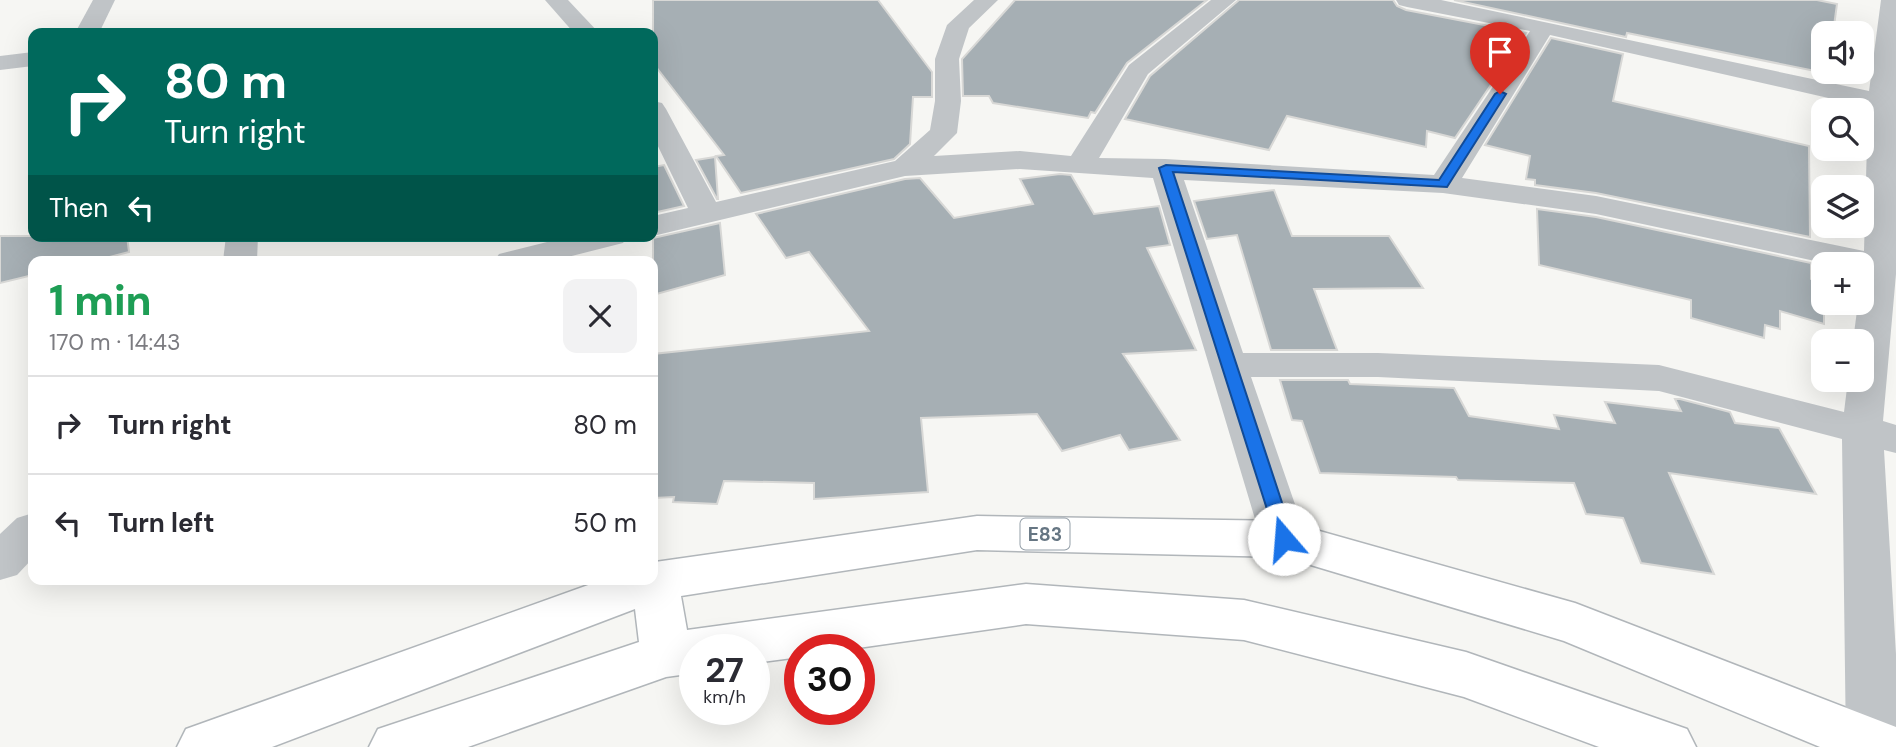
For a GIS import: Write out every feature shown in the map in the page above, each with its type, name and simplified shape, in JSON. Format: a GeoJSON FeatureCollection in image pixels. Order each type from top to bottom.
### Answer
{"type":"FeatureCollection","features":[{"type":"Feature","properties":{"kind":"main road","name":"E83"},"geometry":{"type":"LineString","coordinates":[[658,581],[977,533],[1284,539],[1575,624],[1877,745]]}},
{"type":"Feature","properties":{"kind":"main road","name":"E83"},"geometry":{"type":"LineString","coordinates":[[205,747],[644,585]]}},
{"type":"Feature","properties":{"kind":"main road"},"geometry":{"type":"LineString","coordinates":[[657,585],[680,634]]}},
{"type":"Feature","properties":{"kind":"main road"},"geometry":{"type":"LineString","coordinates":[[770,640],[1026,604],[1244,620],[1466,675],[1668,747]]}},
{"type":"Feature","properties":{"kind":"main road"},"geometry":{"type":"LineString","coordinates":[[397,747],[679,655]]}},
{"type":"Feature","properties":{"kind":"street"},"geometry":{"type":"LineString","coordinates":[[90,28],[104,0]]}},
{"type":"Feature","properties":{"kind":"street"},"geometry":{"type":"LineString","coordinates":[[556,0],[582,28]]}},
{"type":"Feature","properties":{"kind":"street"},"geometry":{"type":"LineString","coordinates":[[905,167],[943,133],[947,101],[947,59],[958,25],[987,0]]}},
{"type":"Feature","properties":{"kind":"street"},"geometry":{"type":"LineString","coordinates":[[1080,166],[1138,70],[1225,0]]}},
{"type":"Feature","properties":{"kind":"street"},"geometry":{"type":"LineString","coordinates":[[1408,0],[1544,27],[1889,104]]}},
{"type":"Feature","properties":{"kind":"street"},"geometry":{"type":"LineString","coordinates":[[1877,745],[1880,265],[1889,104],[1885,1]]}},
{"type":"Feature","properties":{"kind":"street"},"geometry":{"type":"LineString","coordinates":[[1443,184],[1544,27]]}},
{"type":"Feature","properties":{"kind":"street"},"geometry":{"type":"LineString","coordinates":[[0,64],[28,60]]}},
{"type":"Feature","properties":{"kind":"street"},"geometry":{"type":"LineString","coordinates":[[658,119],[706,213]]}},
{"type":"Feature","properties":{"kind":"street"},"geometry":{"type":"LineString","coordinates":[[658,225],[905,167],[1020,160],[1080,166],[1166,168],[1443,184],[1596,205],[1880,265]]}},
{"type":"Feature","properties":{"kind":"street"},"geometry":{"type":"LineString","coordinates":[[1166,168],[1284,539]]}},
{"type":"Feature","properties":{"kind":"street"},"geometry":{"type":"LineString","coordinates":[[531,256],[588,242]]}},
{"type":"Feature","properties":{"kind":"street"},"geometry":{"type":"LineString","coordinates":[[1228,365],[1378,365],[1659,378],[1879,434]]}},
{"type":"Feature","properties":{"kind":"street"},"geometry":{"type":"LineString","coordinates":[[0,562],[28,535]]}},
{"type":"Feature","properties":{"kind":"building"},"geometry":{"type":"Polygon","coordinates":[[[653,0],[878,0],[932,72],[932,97],[913,97],[910,144],[894,159],[741,193],[716,156],[724,155],[658,69],[658,28],[653,28],[653,0]]]}},
{"type":"Feature","properties":{"kind":"building"},"geometry":{"type":"Polygon","coordinates":[[[1015,0],[1207,0],[1127,63],[1095,113],[1091,112],[1088,118],[993,103],[989,96],[963,96],[962,59],[1015,0]]]}},
{"type":"Feature","properties":{"kind":"building"},"geometry":{"type":"Polygon","coordinates":[[[1239,0],[1393,0],[1397,6],[1406,10],[1526,33],[1455,138],[1427,131],[1426,147],[1287,116],[1269,150],[1125,119],[1150,76],[1239,0]]]}},
{"type":"Feature","properties":{"kind":"building"},"geometry":{"type":"Polygon","coordinates":[[[1454,0],[1817,0],[1837,4],[1835,21],[1811,21],[1811,70],[1627,33],[1626,37],[1454,0]]]}},
{"type":"Feature","properties":{"kind":"building"},"geometry":{"type":"Polygon","coordinates":[[[1551,38],[1623,54],[1613,101],[1809,146],[1810,237],[1596,193],[1535,185],[1535,180],[1526,179],[1530,156],[1485,145],[1551,38]]]}},
{"type":"Feature","properties":{"kind":"building"},"geometry":{"type":"Polygon","coordinates":[[[715,157],[718,199],[696,160],[715,157]]]}},
{"type":"Feature","properties":{"kind":"building"},"geometry":{"type":"Polygon","coordinates":[[[664,165],[684,206],[658,212],[658,166],[664,165]]]}},
{"type":"Feature","properties":{"kind":"building"},"geometry":{"type":"Polygon","coordinates":[[[1071,175],[1094,214],[1159,206],[1170,245],[1147,248],[1196,350],[1123,354],[1180,440],[1129,450],[1120,435],[1062,451],[1037,414],[921,418],[928,492],[814,499],[814,483],[724,481],[717,504],[673,502],[674,497],[658,498],[658,353],[869,331],[809,252],[786,258],[756,214],[905,179],[920,178],[954,218],[1033,204],[1020,179],[1071,175]]]}},
{"type":"Feature","properties":{"kind":"building"},"geometry":{"type":"Polygon","coordinates":[[[1274,190],[1292,236],[1389,236],[1423,288],[1314,289],[1337,350],[1271,350],[1237,235],[1207,239],[1194,201],[1274,190]]]}},
{"type":"Feature","properties":{"kind":"building"},"geometry":{"type":"Polygon","coordinates":[[[1537,209],[1596,217],[1811,263],[1811,315],[1824,315],[1824,324],[1780,311],[1780,329],[1765,325],[1764,338],[1691,318],[1691,300],[1539,265],[1537,209]]]}},
{"type":"Feature","properties":{"kind":"building"},"geometry":{"type":"Polygon","coordinates":[[[720,223],[725,275],[658,294],[658,256],[653,256],[653,242],[658,242],[658,237],[720,223]]]}},
{"type":"Feature","properties":{"kind":"building"},"geometry":{"type":"Polygon","coordinates":[[[0,236],[28,236],[28,242],[128,242],[129,252],[113,256],[28,256],[28,276],[0,283],[0,236]]]}},
{"type":"Feature","properties":{"kind":"building"},"geometry":{"type":"Polygon","coordinates":[[[1280,380],[1348,380],[1350,384],[1454,388],[1469,416],[1559,429],[1554,415],[1615,423],[1605,402],[1681,411],[1675,399],[1680,399],[1730,412],[1735,423],[1779,428],[1816,494],[1669,473],[1714,574],[1641,563],[1623,518],[1586,514],[1574,483],[1320,473],[1302,421],[1292,420],[1280,380]]]}},
{"type":"Feature","properties":{"kind":"route"},"geometry":{"type":"LineString","coordinates":[[1284,539],[1166,168],[1443,184],[1500,94]]}}]}
